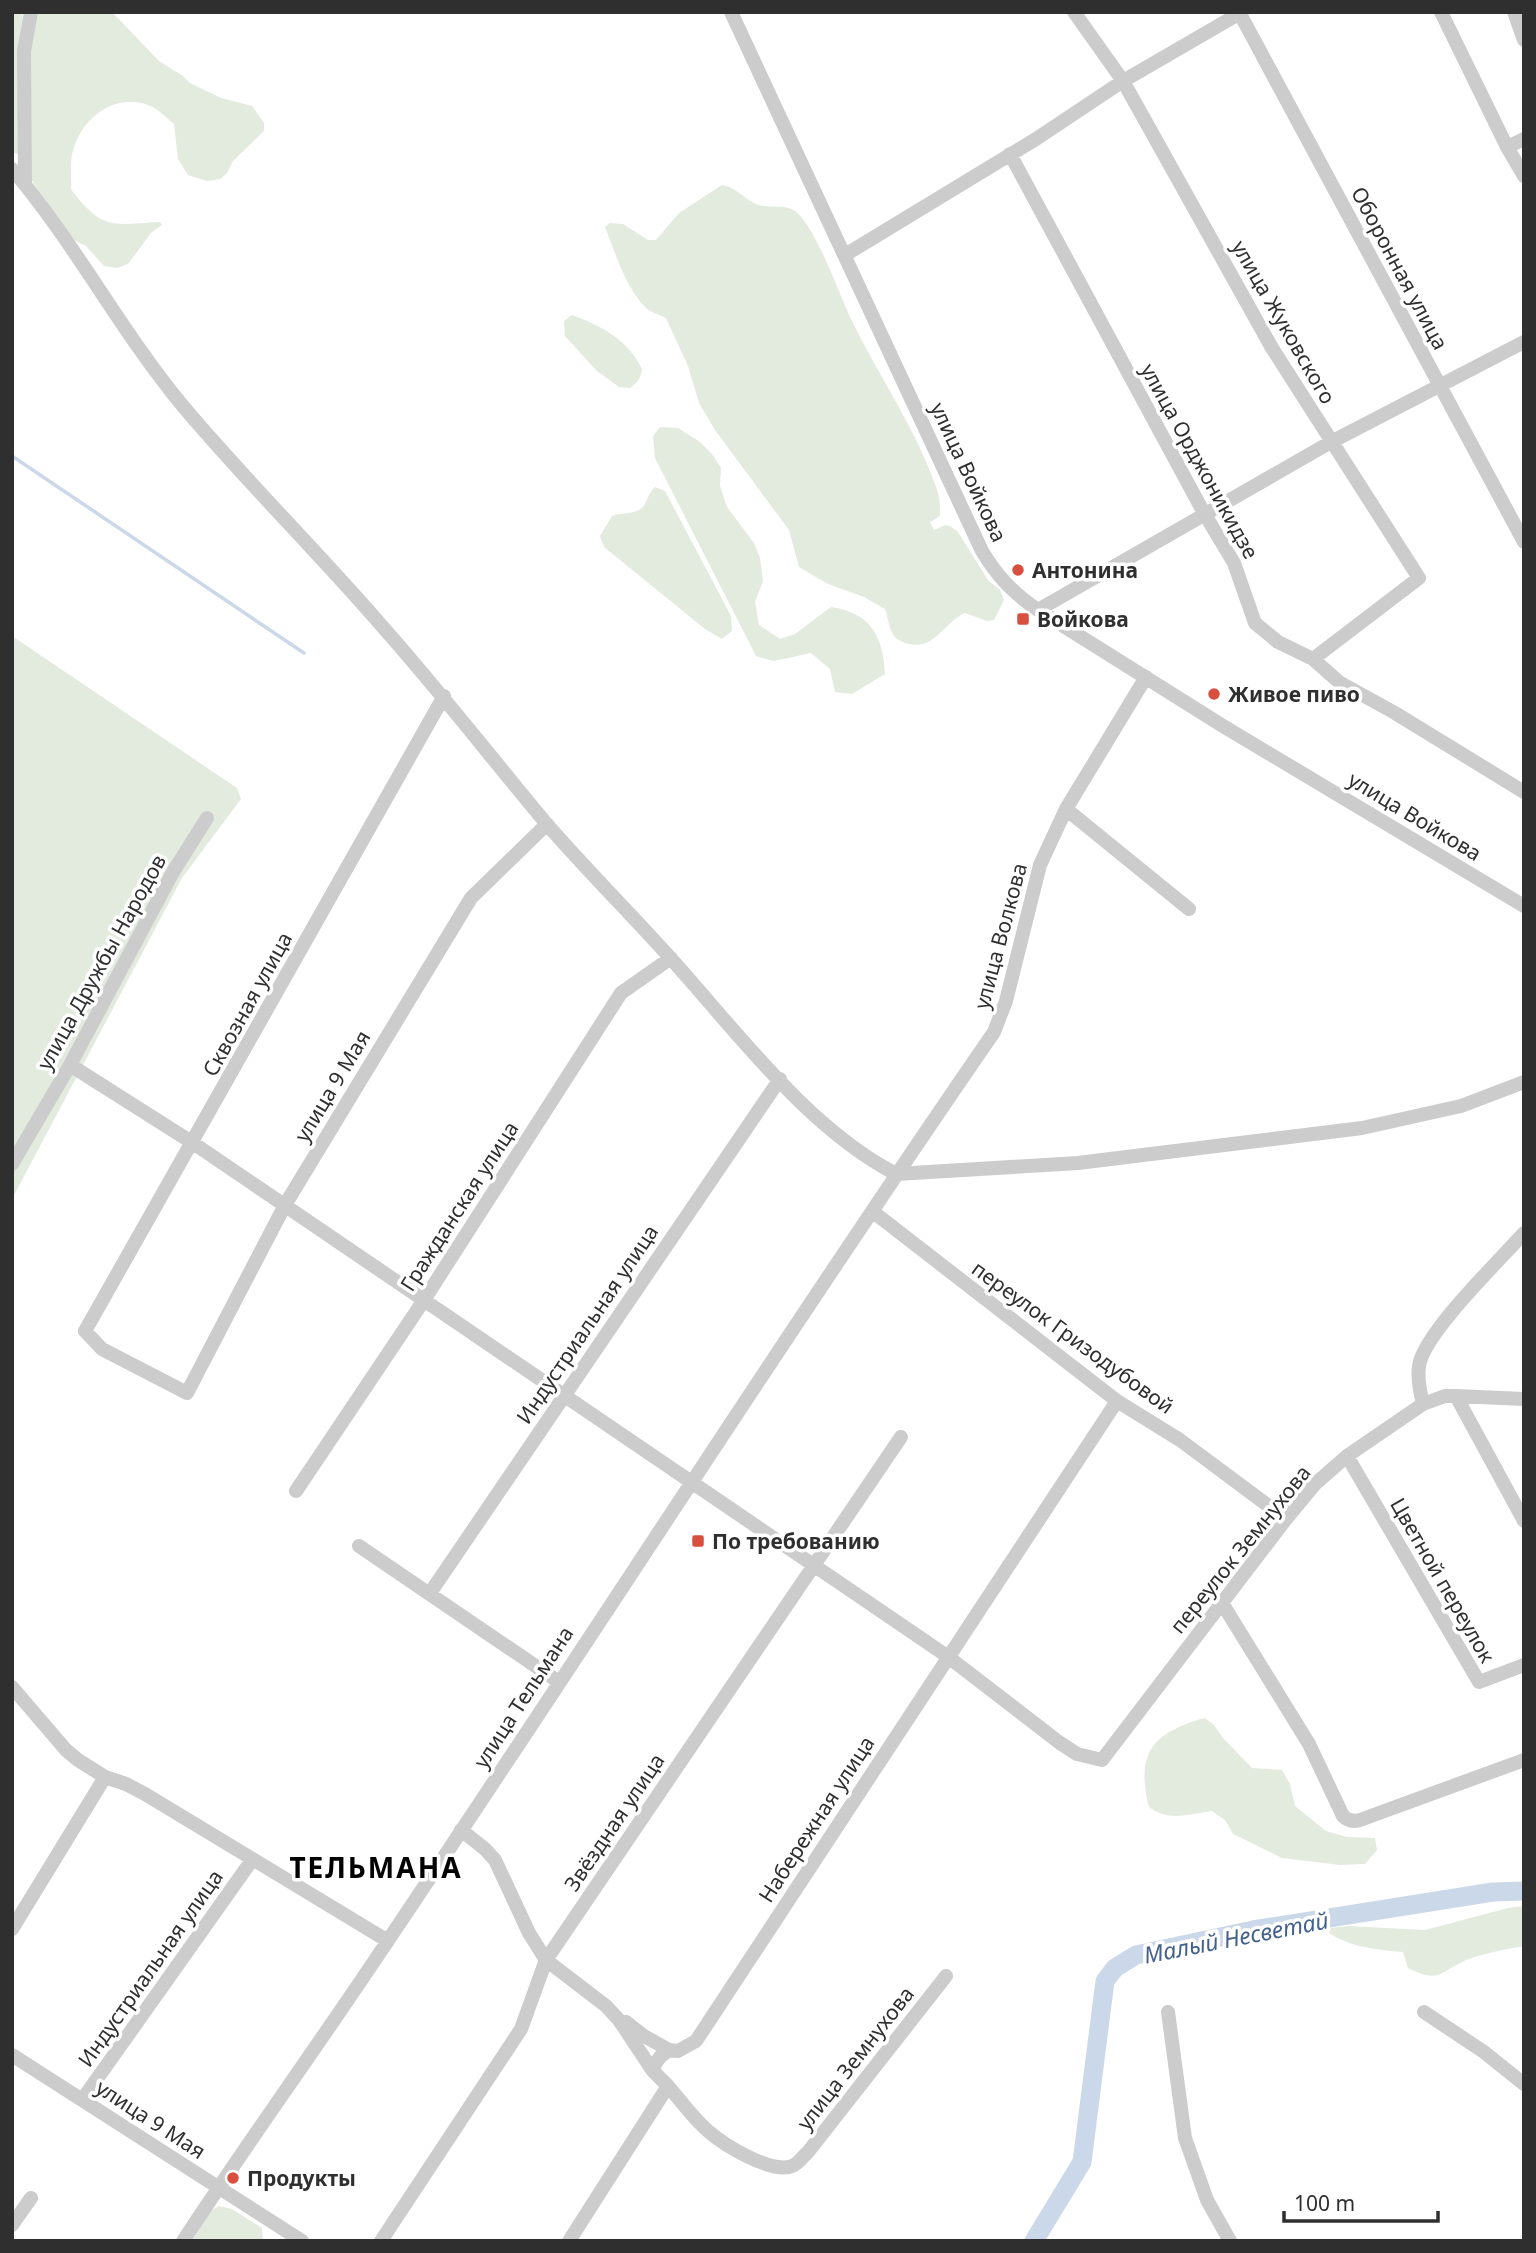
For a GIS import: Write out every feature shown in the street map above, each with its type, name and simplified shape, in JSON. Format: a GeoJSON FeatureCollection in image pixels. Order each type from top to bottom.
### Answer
{"type":"FeatureCollection","features":[{"type":"Feature","properties":{"kind":"street"},"geometry":{"type":"LineString","coordinates":[[25,185],[23,76],[25,41],[31,12]]}},
{"type":"Feature","properties":{"kind":"street","name":"улица Войкова"},"geometry":{"type":"LineString","coordinates":[[731,12],[982,551],[996,574],[1014,594],[1038,610],[1235,733],[1524,906]]}},
{"type":"Feature","properties":{"kind":"street","name":"улица Жуковского"},"geometry":{"type":"LineString","coordinates":[[1074,12],[1123,81],[1247,306],[1419,578],[1313,659]]}},
{"type":"Feature","properties":{"kind":"street"},"geometry":{"type":"LineString","coordinates":[[1441,12],[1524,176]]}},
{"type":"Feature","properties":{"kind":"street"},"geometry":{"type":"LineString","coordinates":[[1514,12],[1524,40]]}},
{"type":"Feature","properties":{"kind":"street"},"geometry":{"type":"LineString","coordinates":[[845,255],[1123,81],[1240,13]]}},
{"type":"Feature","properties":{"kind":"street","name":"Оборонная улица"},"geometry":{"type":"LineString","coordinates":[[1240,13],[1524,542]]}},
{"type":"Feature","properties":{"kind":"street"},"geometry":{"type":"LineString","coordinates":[[1507,147],[1524,139]]}},
{"type":"Feature","properties":{"kind":"street","name":"улица Орджоникидзе"},"geometry":{"type":"LineString","coordinates":[[1010,154],[1204,513],[1234,563],[1255,623],[1278,642],[1313,659],[1339,682],[1524,792]]}},
{"type":"Feature","properties":{"kind":"street"},"geometry":{"type":"LineString","coordinates":[[12,170],[46,211],[128,333],[183,405],[444,696],[547,824],[671,958],[727,1025],[830,1129],[865,1156],[896,1174],[1078,1163],[1362,1128],[1461,1106],[1524,1082]]}},
{"type":"Feature","properties":{"kind":"street"},"geometry":{"type":"LineString","coordinates":[[1038,610],[1331,442],[1524,342]]}},
{"type":"Feature","properties":{"kind":"street","name":"улица Волкова"},"geometry":{"type":"LineString","coordinates":[[896,1174],[994,1032],[1006,1000],[1040,865],[1066,809],[1146,677]]}},
{"type":"Feature","properties":{"kind":"street","name":"Сквозная улица"},"geometry":{"type":"LineString","coordinates":[[187,1393],[102,1349],[85,1331],[444,696]]}},
{"type":"Feature","properties":{"kind":"street"},"geometry":{"type":"LineString","coordinates":[[1066,809],[1189,909]]}},
{"type":"Feature","properties":{"kind":"street","name":"улица Дружбы Народов"},"geometry":{"type":"LineString","coordinates":[[12,1164],[70,1065],[173,872],[207,818]]}},
{"type":"Feature","properties":{"kind":"street","name":"улица 9 Мая"},"geometry":{"type":"LineString","coordinates":[[187,1393],[285,1205],[471,898],[547,824]]}},
{"type":"Feature","properties":{"kind":"street","name":"Гражданская улица"},"geometry":{"type":"LineString","coordinates":[[296,1491],[424,1300],[621,993],[671,958]]}},
{"type":"Feature","properties":{"kind":"street"},"geometry":{"type":"LineString","coordinates":[[70,1065],[193,1143],[947,1656]]}},
{"type":"Feature","properties":{"kind":"street","name":"Индустриальная улица"},"geometry":{"type":"LineString","coordinates":[[430,1593],[780,1079]]}},
{"type":"Feature","properties":{"kind":"street","name":"улица Тельмана"},"geometry":{"type":"LineString","coordinates":[[183,2241],[388,1941],[896,1174]]}},
{"type":"Feature","properties":{"kind":"street","name":"переулок Гризодубовой"},"geometry":{"type":"LineString","coordinates":[[872,1211],[1117,1401],[1180,1440],[1286,1519]]}},
{"type":"Feature","properties":{"kind":"street"},"geometry":{"type":"LineString","coordinates":[[1423,1404],[1419,1389],[1419,1365],[1426,1346],[1449,1316],[1524,1233]]}},
{"type":"Feature","properties":{"kind":"street","name":"переулок Земнухова"},"geometry":{"type":"LineString","coordinates":[[947,1656],[1060,1743],[1077,1754],[1102,1760],[1286,1519],[1315,1484],[1347,1456],[1423,1404],[1445,1396],[1520,1399]]}},
{"type":"Feature","properties":{"kind":"street"},"geometry":{"type":"LineString","coordinates":[[1456,1396],[1524,1521]]}},
{"type":"Feature","properties":{"kind":"street"},"geometry":{"type":"LineString","coordinates":[[1520,1399],[1524,1412]]}},
{"type":"Feature","properties":{"kind":"street","name":"Набережная улица"},"geometry":{"type":"LineString","coordinates":[[653,2071],[654,2064],[669,2050],[678,2051],[696,2041],[1117,1401]]}},
{"type":"Feature","properties":{"kind":"street","name":"Звёздная улица"},"geometry":{"type":"LineString","coordinates":[[381,2241],[521,2029],[546,1960],[901,1437]]}},
{"type":"Feature","properties":{"kind":"street","name":"Цветной переулок"},"geometry":{"type":"LineString","coordinates":[[1347,1456],[1479,1682],[1524,1665]]}},
{"type":"Feature","properties":{"kind":"street"},"geometry":{"type":"LineString","coordinates":[[359,1546],[559,1682]]}},
{"type":"Feature","properties":{"kind":"street"},"geometry":{"type":"LineString","coordinates":[[1222,1603],[1309,1744],[1343,1816],[1347,1819],[1354,1822],[1524,1760]]}},
{"type":"Feature","properties":{"kind":"street"},"geometry":{"type":"LineString","coordinates":[[12,1687],[65,1750],[105,1777],[135,1789],[388,1941]]}},
{"type":"Feature","properties":{"kind":"street"},"geometry":{"type":"LineString","coordinates":[[12,1929],[105,1777]]}},
{"type":"Feature","properties":{"kind":"street"},"geometry":{"type":"LineString","coordinates":[[461,1830],[495,1860],[529,1933],[546,1960],[562,1975],[669,2050]]}},
{"type":"Feature","properties":{"kind":"street","name":"Индустриальная улица"},"geometry":{"type":"LineString","coordinates":[[82,2100],[252,1860]]}},
{"type":"Feature","properties":{"kind":"street","name":"улица Земнухова"},"geometry":{"type":"LineString","coordinates":[[668,2086],[708,2131],[725,2143],[767,2164],[789,2167],[795,2165],[946,1976]]}},
{"type":"Feature","properties":{"kind":"street"},"geometry":{"type":"LineString","coordinates":[[569,2241],[668,2086],[653,2071],[620,2020],[606,2006]]}},
{"type":"Feature","properties":{"kind":"street"},"geometry":{"type":"LineString","coordinates":[[1167,2012],[1185,2138],[1207,2200],[1230,2241]]}},
{"type":"Feature","properties":{"kind":"street"},"geometry":{"type":"LineString","coordinates":[[1424,2012],[1484,2052],[1524,2084]]}},
{"type":"Feature","properties":{"kind":"street","name":"улица 9 Мая"},"geometry":{"type":"LineString","coordinates":[[12,2055],[302,2241]]}},
{"type":"Feature","properties":{"kind":"street"},"geometry":{"type":"LineString","coordinates":[[12,2225],[31,2198]]}},
{"type":"Feature","properties":{"kind":"shaded area"},"geometry":{"type":"Polygon","coordinates":[[[12,12],[23,12],[19,44],[19,154],[12,153],[12,12]]]}},
{"type":"Feature","properties":{"kind":"shaded area"},"geometry":{"type":"Polygon","coordinates":[[[36,12],[112,12],[159,61],[190,83],[221,98],[252,106],[264,123],[264,131],[233,161],[227,173],[220,179],[207,181],[188,175],[178,159],[174,124],[153,107],[140,103],[115,104],[93,117],[84,127],[73,151],[71,189],[92,213],[101,219],[120,224],[160,222],[162,225],[151,233],[128,264],[117,268],[104,266],[86,246],[74,240],[29,174],[27,75],[36,12]]]}},
{"type":"Feature","properties":{"kind":"shaded area"},"geometry":{"type":"Polygon","coordinates":[[[722,185],[732,188],[759,205],[795,211],[811,231],[851,319],[909,425],[929,468],[940,503],[940,516],[930,522],[934,530],[945,525],[958,532],[988,580],[1000,590],[1004,600],[994,620],[987,621],[965,613],[926,643],[907,644],[894,636],[885,609],[864,597],[828,584],[799,567],[789,530],[715,430],[699,403],[688,366],[666,318],[646,308],[632,290],[605,227],[610,223],[623,224],[648,240],[656,240],[679,213],[722,185]]]}},
{"type":"Feature","properties":{"kind":"shaded area"},"geometry":{"type":"Polygon","coordinates":[[[572,315],[604,329],[622,342],[642,369],[635,384],[630,388],[619,387],[597,371],[565,336],[564,321],[572,315]]]}},
{"type":"Feature","properties":{"kind":"shaded area"},"geometry":{"type":"Polygon","coordinates":[[[660,427],[678,428],[700,442],[721,468],[720,486],[727,507],[754,543],[760,558],[763,581],[755,602],[759,625],[780,639],[795,634],[831,607],[845,610],[872,628],[881,648],[885,674],[852,694],[835,692],[830,669],[811,653],[774,661],[756,656],[655,458],[653,436],[660,427]]]}},
{"type":"Feature","properties":{"kind":"shaded area"},"geometry":{"type":"Polygon","coordinates":[[[655,487],[665,491],[731,616],[732,631],[722,639],[705,629],[604,547],[600,536],[612,516],[639,510],[655,487]]]}},
{"type":"Feature","properties":{"kind":"shaded area"},"geometry":{"type":"Polygon","coordinates":[[[12,636],[237,788],[241,799],[182,878],[12,1199],[12,636]]]}},
{"type":"Feature","properties":{"kind":"shaded area"},"geometry":{"type":"Polygon","coordinates":[[[1205,1718],[1252,1768],[1282,1770],[1290,1784],[1295,1806],[1326,1831],[1347,1837],[1375,1838],[1377,1850],[1365,1864],[1340,1865],[1282,1858],[1233,1834],[1225,1820],[1212,1811],[1172,1816],[1149,1807],[1145,1772],[1152,1747],[1172,1730],[1205,1718]]]}},
{"type":"Feature","properties":{"kind":"shaded area"},"geometry":{"type":"Polygon","coordinates":[[[1524,1906],[1524,1946],[1476,1957],[1434,1976],[1408,1968],[1403,1952],[1355,1945],[1329,1933],[1331,1928],[1348,1926],[1425,1930],[1524,1906]]]}},
{"type":"Feature","properties":{"kind":"shaded area"},"geometry":{"type":"Polygon","coordinates":[[[219,2206],[232,2209],[262,2228],[263,2241],[192,2241],[210,2211],[219,2206]]]}},
{"type":"Feature","properties":{"kind":"waterway"},"geometry":{"type":"LineString","coordinates":[[12,456],[304,653]]}},
{"type":"Feature","properties":{"kind":"waterway","name":"Малый Несветай"},"geometry":{"type":"LineString","coordinates":[[1034,2241],[1082,2162],[1105,1981],[1115,1968],[1136,1955],[1253,1930],[1493,1892],[1524,1891]]}},
{"type":"Feature","properties":{"kind":"place","name":"Антонина"},"geometry":{"type":"Point","coordinates":[1018,570]}},
{"type":"Feature","properties":{"kind":"place","name":"Войкова"},"geometry":{"type":"Point","coordinates":[1023,619]}},
{"type":"Feature","properties":{"kind":"place","name":"Живое пиво"},"geometry":{"type":"Point","coordinates":[1214,694]}},
{"type":"Feature","properties":{"kind":"place","name":"По требованию"},"geometry":{"type":"Point","coordinates":[698,1541]}},
{"type":"Feature","properties":{"kind":"place","name":"Продукты"},"geometry":{"type":"Point","coordinates":[233,2178]}},
{"type":"Feature","properties":{"kind":"district","name":"ТЕЛЬМАНА"},"geometry":{"type":"Point","coordinates":[376,1867]}}]}
